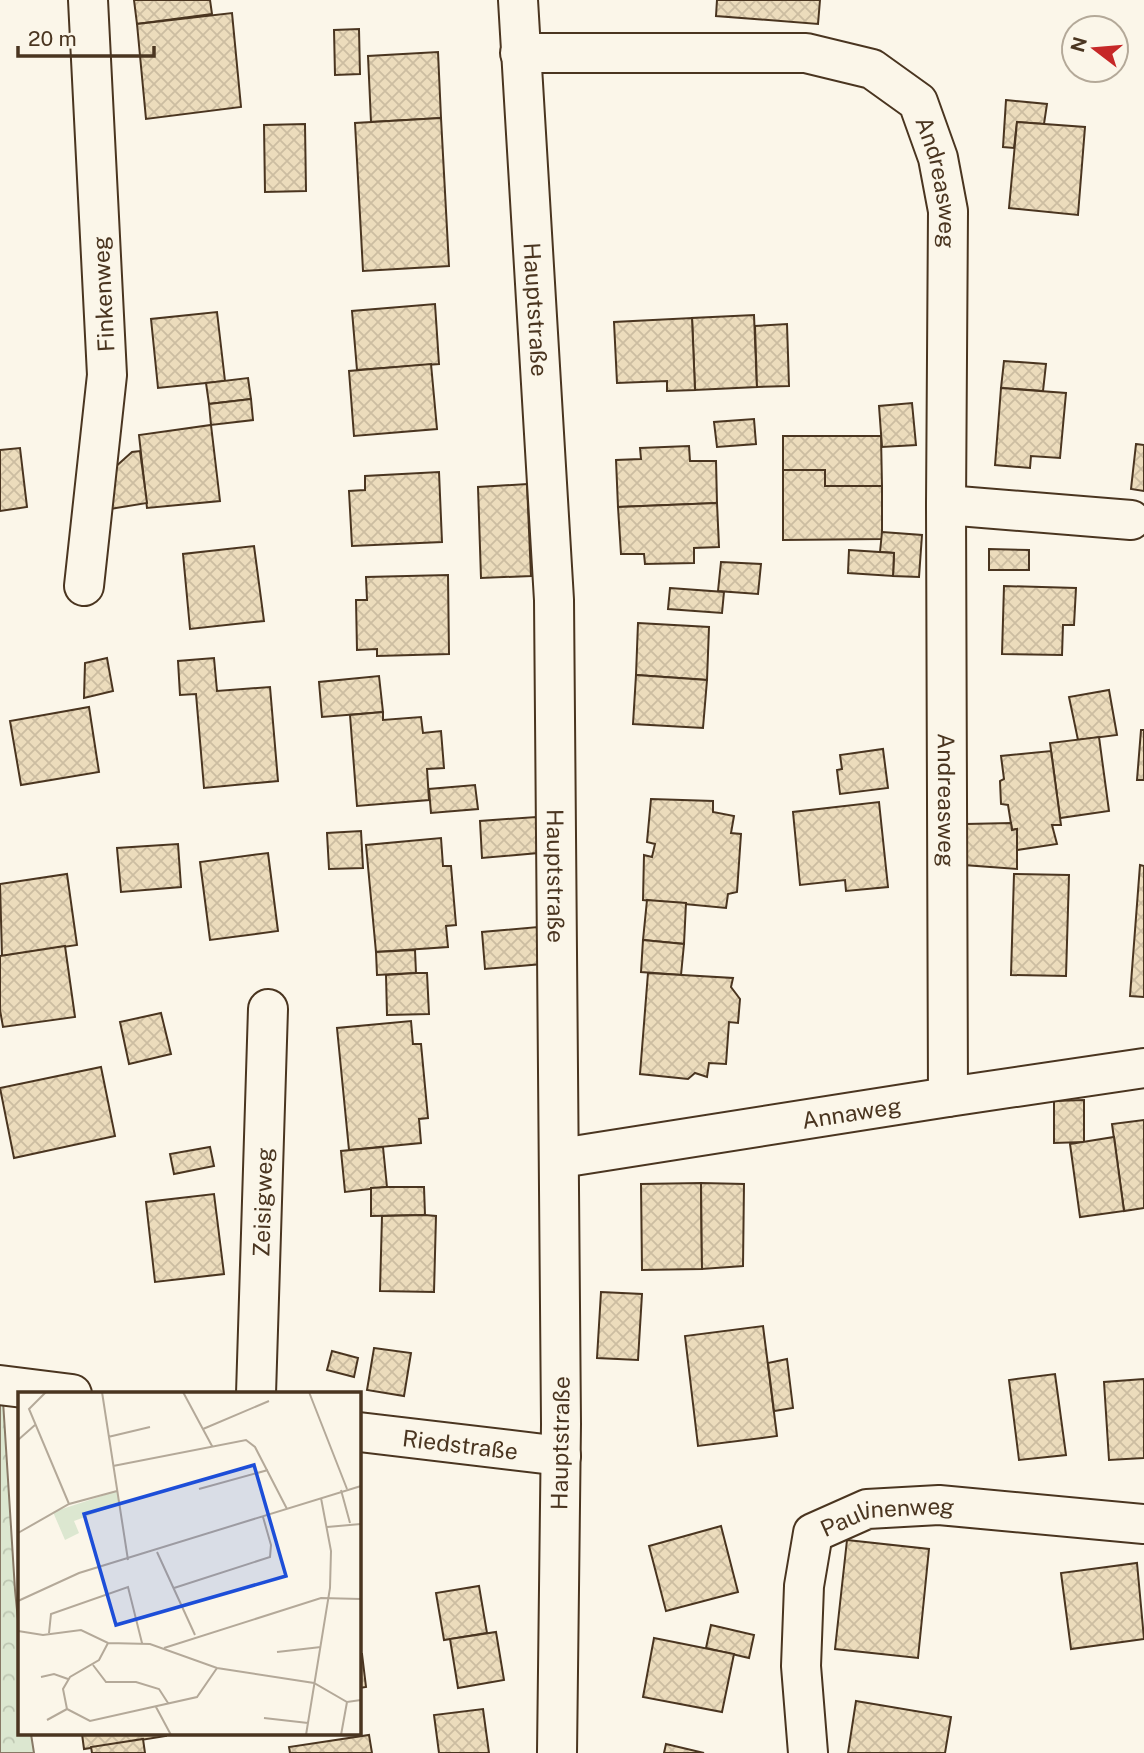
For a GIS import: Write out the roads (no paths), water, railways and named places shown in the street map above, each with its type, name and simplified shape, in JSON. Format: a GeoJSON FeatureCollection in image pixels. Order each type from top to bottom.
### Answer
{"type":"FeatureCollection","features":[{"type":"Feature","properties":{"kind":"street","name":"Finkenweg"},"geometry":{"type":"LineString","coordinates":[[84,586],[107,375],[88,0]]}},
{"type":"Feature","properties":{"kind":"street","name":"Hauptstraße"},"geometry":{"type":"LineString","coordinates":[[518,0],[554,600],[561,1158],[557,1753]]}},
{"type":"Feature","properties":{"kind":"street","name":"Andreasweg"},"geometry":{"type":"LineString","coordinates":[[520,53],[806,53],[872,69],[918,102],[937,158],[948,211],[948,1097]]}},
{"type":"Feature","properties":{"kind":"street"},"geometry":{"type":"LineString","coordinates":[[946,505],[1131,520]]}},
{"type":"Feature","properties":{"kind":"street","name":"Zeisigweg"},"geometry":{"type":"LineString","coordinates":[[256,1392],[268,1009]]}},
{"type":"Feature","properties":{"kind":"street","name":"Annaweg"},"geometry":{"type":"LineString","coordinates":[[561,1158],[1144,1068]]}},
{"type":"Feature","properties":{"kind":"street"},"geometry":{"type":"LineString","coordinates":[[0,1385],[56,1392]]}},
{"type":"Feature","properties":{"kind":"street","name":"Riedstraße"},"geometry":{"type":"LineString","coordinates":[[360,1432],[561,1456]]}},
{"type":"Feature","properties":{"kind":"street","name":"Paulinenweg"},"geometry":{"type":"LineString","coordinates":[[808,1753],[801,1666],[804,1586],[813,1533],[867,1509],[939,1505],[1144,1524]]}}]}
